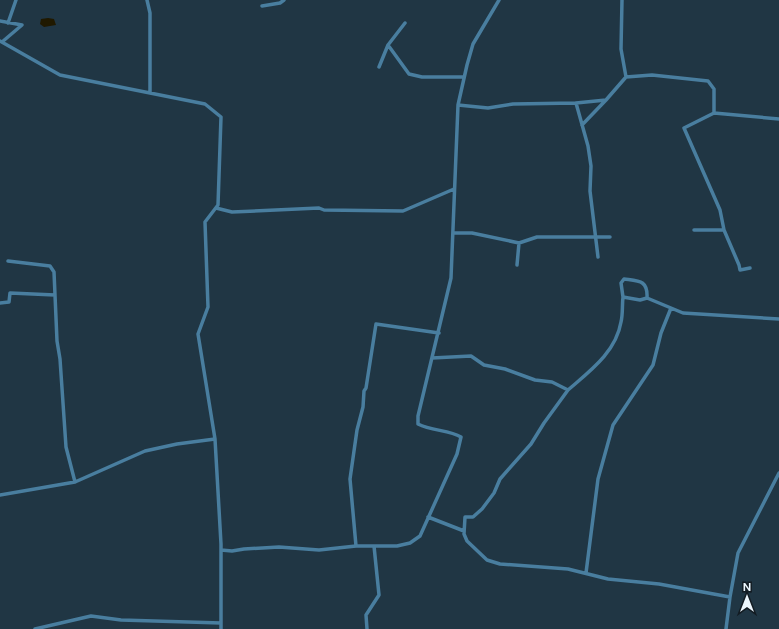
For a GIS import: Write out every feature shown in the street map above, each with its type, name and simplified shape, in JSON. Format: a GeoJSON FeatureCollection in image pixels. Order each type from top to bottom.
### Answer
{"type":"FeatureCollection","features":[{"type":"Feature","properties":{"kind":"street"},"geometry":{"type":"LineString","coordinates":[[8,23],[16,0]]}},
{"type":"Feature","properties":{"kind":"street"},"geometry":{"type":"LineString","coordinates":[[147,0],[150,13],[150,93]]}},
{"type":"Feature","properties":{"kind":"street"},"geometry":{"type":"LineString","coordinates":[[262,6],[280,3],[284,0]]}},
{"type":"Feature","properties":{"kind":"street"},"geometry":{"type":"LineString","coordinates":[[221,550],[232,551],[244,548],[279,548],[319,550],[356,546],[397,546],[410,542],[420,536],[457,454],[461,437],[456,434],[429,430],[418,424],[418,416],[451,278],[458,105],[473,44],[499,0]]}},
{"type":"Feature","properties":{"kind":"street"},"geometry":{"type":"LineString","coordinates":[[622,0],[621,49],[626,77]]}},
{"type":"Feature","properties":{"kind":"street"},"geometry":{"type":"LineString","coordinates":[[0,21],[22,25],[1,41],[60,75],[205,104],[221,117],[218,206],[205,222],[208,307],[198,334],[215,439],[221,550],[221,629]]}},
{"type":"Feature","properties":{"kind":"street"},"geometry":{"type":"LineString","coordinates":[[378,67],[388,45],[405,23]]}},
{"type":"Feature","properties":{"kind":"street"},"geometry":{"type":"LineString","coordinates":[[388,45],[409,74],[422,77],[464,78]]}},
{"type":"Feature","properties":{"kind":"street"},"geometry":{"type":"LineString","coordinates":[[582,125],[626,77],[652,75],[708,80],[712,83],[714,89],[714,113]]}},
{"type":"Feature","properties":{"kind":"street"},"geometry":{"type":"LineString","coordinates":[[458,105],[488,108],[514,104],[576,103],[606,100]]}},
{"type":"Feature","properties":{"kind":"street"},"geometry":{"type":"LineString","coordinates":[[576,103],[588,146],[591,166],[590,191],[598,257]]}},
{"type":"Feature","properties":{"kind":"street"},"geometry":{"type":"LineString","coordinates":[[750,268],[740,270],[724,230],[720,210],[684,128],[714,113],[779,118]]}},
{"type":"Feature","properties":{"kind":"street"},"geometry":{"type":"LineString","coordinates":[[216,208],[232,212],[319,208],[324,210],[403,211],[454,189]]}},
{"type":"Feature","properties":{"kind":"street"},"geometry":{"type":"LineString","coordinates":[[694,230],[724,230]]}},
{"type":"Feature","properties":{"kind":"street"},"geometry":{"type":"LineString","coordinates":[[454,233],[472,233],[519,243],[537,237],[610,237]]}},
{"type":"Feature","properties":{"kind":"street"},"geometry":{"type":"LineString","coordinates":[[517,265],[519,243]]}},
{"type":"Feature","properties":{"kind":"street"},"geometry":{"type":"LineString","coordinates":[[8,261],[50,266],[54,272],[57,341],[60,359],[66,447],[75,482]]}},
{"type":"Feature","properties":{"kind":"street"},"geometry":{"type":"LineString","coordinates":[[647,298],[647,288],[643,283],[624,279],[622,283],[623,297],[621,323],[612,347],[604,358],[568,390],[544,422],[531,444],[500,479],[494,492],[482,509],[473,517],[465,517],[464,531],[466,541],[487,560],[500,564],[568,569],[608,579],[659,584],[730,597]]}},
{"type":"Feature","properties":{"kind":"street"},"geometry":{"type":"LineString","coordinates":[[0,303],[9,302],[10,293],[55,295]]}},
{"type":"Feature","properties":{"kind":"street"},"geometry":{"type":"LineString","coordinates":[[623,297],[640,300],[647,298],[683,313],[779,319]]}},
{"type":"Feature","properties":{"kind":"street"},"geometry":{"type":"LineString","coordinates":[[586,573],[598,479],[607,453],[613,425],[653,365],[661,333],[671,308]]}},
{"type":"Feature","properties":{"kind":"street"},"geometry":{"type":"LineString","coordinates":[[356,546],[350,479],[357,430],[363,407],[364,391],[366,388],[376,324],[439,333]]}},
{"type":"Feature","properties":{"kind":"street"},"geometry":{"type":"LineString","coordinates":[[432,358],[471,356],[484,364],[505,369],[535,380],[552,382],[568,390]]}},
{"type":"Feature","properties":{"kind":"street"},"geometry":{"type":"LineString","coordinates":[[0,495],[75,482],[145,452],[177,444],[215,439]]}},
{"type":"Feature","properties":{"kind":"street"},"geometry":{"type":"LineString","coordinates":[[726,629],[738,554],[779,473]]}},
{"type":"Feature","properties":{"kind":"street"},"geometry":{"type":"LineString","coordinates":[[428,517],[464,531]]}},
{"type":"Feature","properties":{"kind":"street"},"geometry":{"type":"LineString","coordinates":[[367,629],[366,615],[378,595],[374,546]]}},
{"type":"Feature","properties":{"kind":"street"},"geometry":{"type":"LineString","coordinates":[[35,629],[64,621],[91,616],[121,620],[221,623]]}},
{"type":"Feature","properties":{"kind":"shaded area"},"geometry":{"type":"Polygon","coordinates":[[[41,19],[54,19],[56,25],[44,27],[40,24],[41,19]]]}}]}
